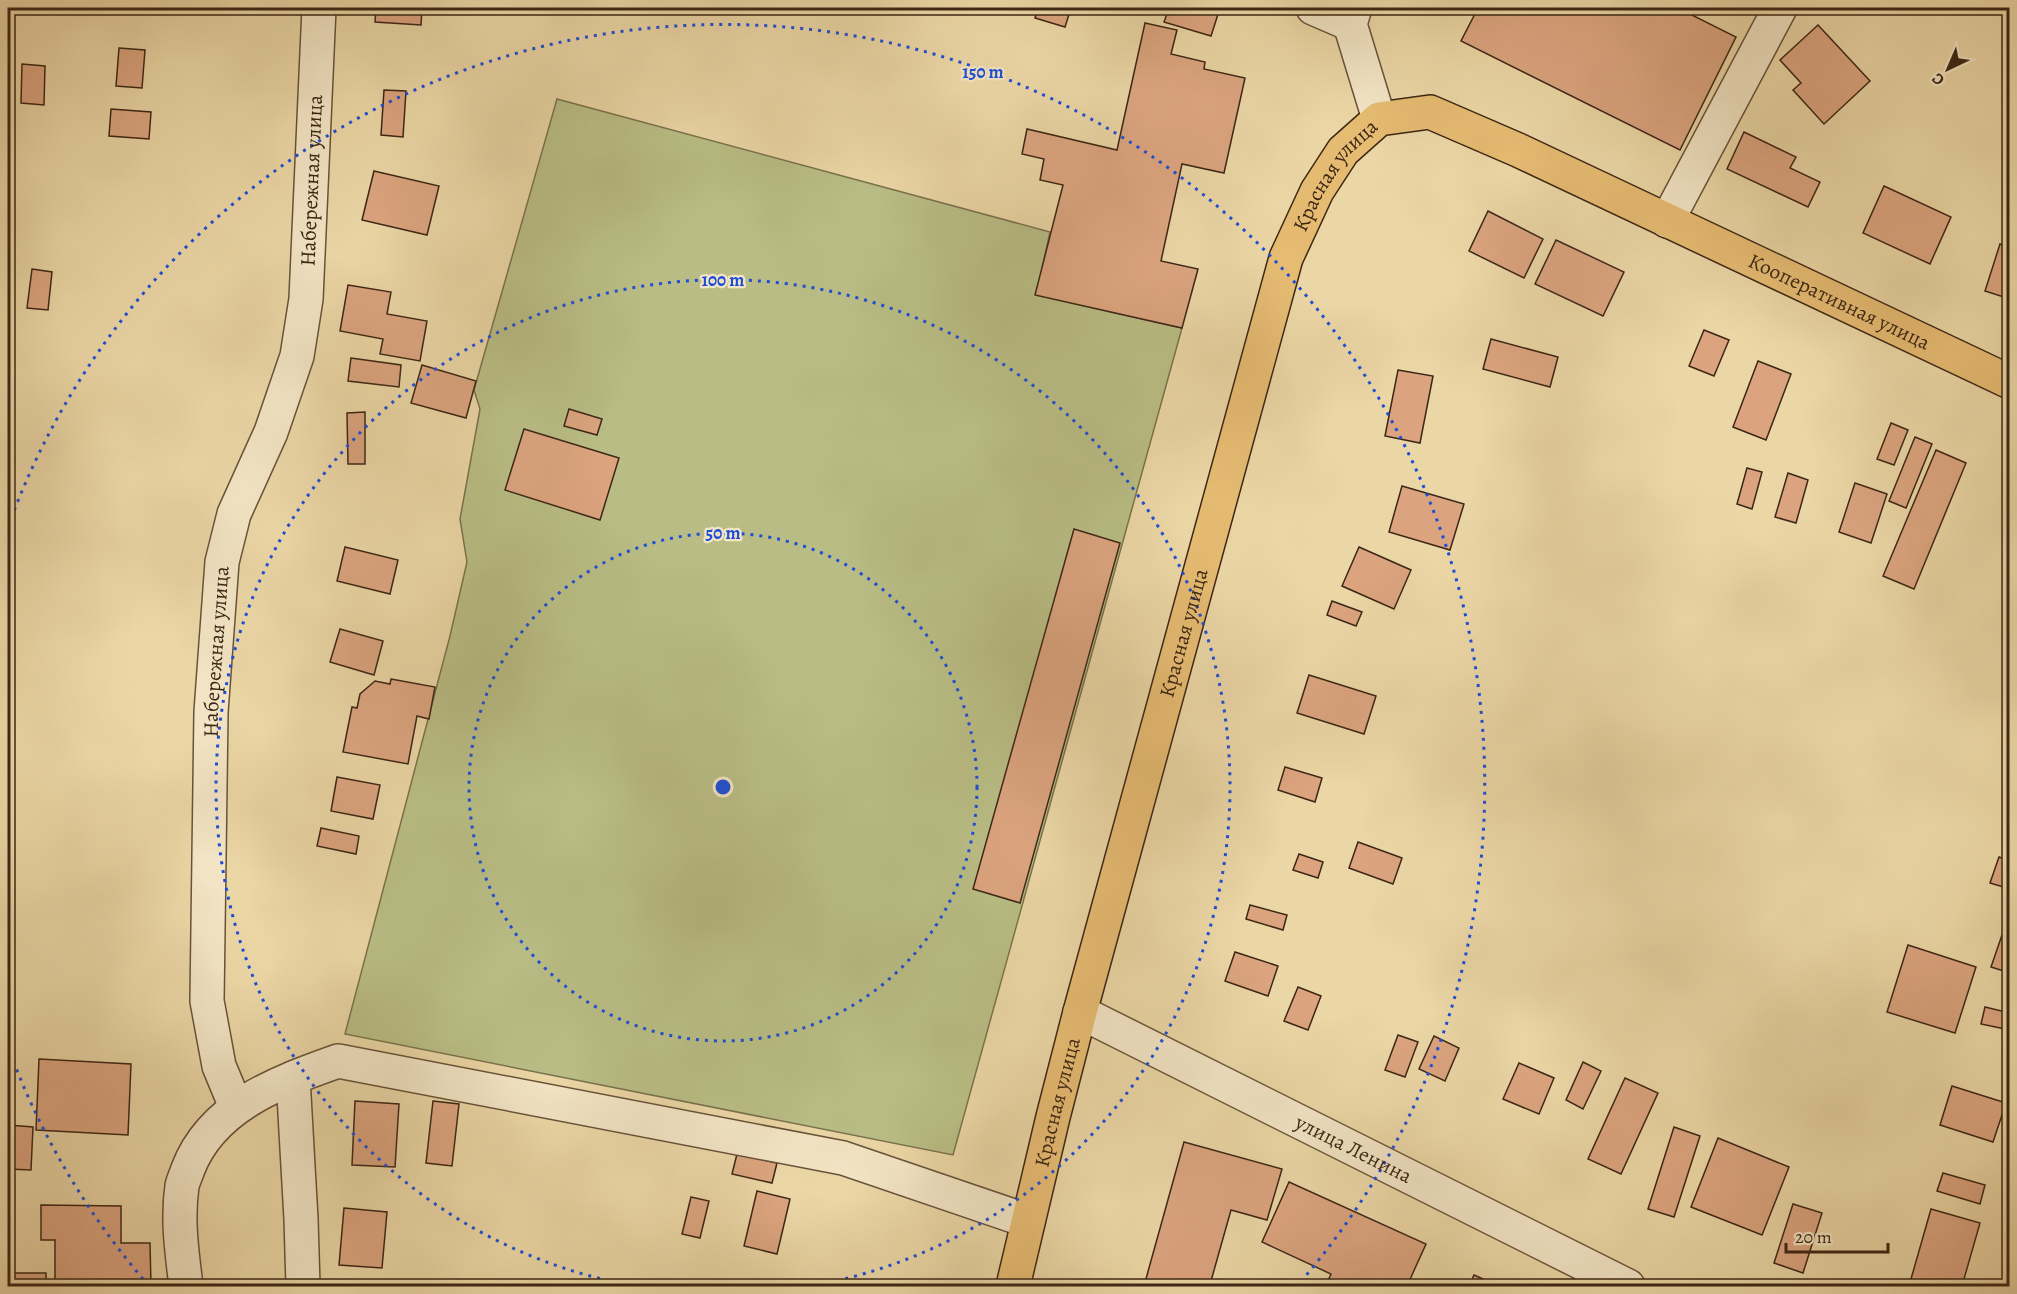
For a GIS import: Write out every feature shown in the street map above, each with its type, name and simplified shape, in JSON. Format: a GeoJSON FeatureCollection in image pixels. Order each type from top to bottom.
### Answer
{"type":"FeatureCollection","features":[{"type":"Feature","properties":{"kind":"main road","name":"Кооперативная улица"},"geometry":{"type":"LineString","coordinates":[[1379,119],[1430,112],[1667,220],[2010,382]]}},
{"type":"Feature","properties":{"kind":"main road","name":"Красная улица"},"geometry":{"type":"LineString","coordinates":[[1013,1287],[1080,1012],[1286,258],[1317,191],[1343,151],[1379,119]]}},
{"type":"Feature","properties":{"kind":"street","name":"Набережная улица"},"geometry":{"type":"LineString","coordinates":[[237,1107],[219,1066],[207,1001],[211,712],[222,562],[234,514],[271,432],[297,356],[306,299],[319,8]]}},
{"type":"Feature","properties":{"kind":"street"},"geometry":{"type":"LineString","coordinates":[[1313,8],[1353,16]]}},
{"type":"Feature","properties":{"kind":"street"},"geometry":{"type":"LineString","coordinates":[[1667,220],[1780,8]]}},
{"type":"Feature","properties":{"kind":"street","name":"Красная улица"},"geometry":{"type":"LineString","coordinates":[[1353,16],[1379,119]]}},
{"type":"Feature","properties":{"kind":"street","name":"улица Ленина"},"geometry":{"type":"LineString","coordinates":[[1080,1012],[1628,1287]]}},
{"type":"Feature","properties":{"kind":"street"},"geometry":{"type":"LineString","coordinates":[[186,1287],[180,1239],[182,1185],[195,1150],[212,1128],[237,1107],[293,1078],[338,1061],[843,1158],[1028,1221]]}},
{"type":"Feature","properties":{"kind":"street"},"geometry":{"type":"LineString","coordinates":[[293,1078],[302,1219],[303,1287]]}},
{"type":"Feature","properties":{"kind":"green space"},"geometry":{"type":"Polygon","coordinates":[[[557,99],[1050,232],[1036,295],[1182,328],[953,1155],[345,1034],[450,636],[467,562],[460,519],[480,409],[474,390],[557,99]]]}},
{"type":"Feature","properties":{"kind":"building"},"geometry":{"type":"Polygon","coordinates":[[[376,8],[422,8],[421,25],[375,22],[376,8]]]}},
{"type":"Feature","properties":{"kind":"building"},"geometry":{"type":"Polygon","coordinates":[[[1038,8],[1071,8],[1065,27],[1035,18],[1038,8]]]}},
{"type":"Feature","properties":{"kind":"building"},"geometry":{"type":"Polygon","coordinates":[[[1169,8],[1220,8],[1211,36],[1164,22],[1169,8]]]}},
{"type":"Feature","properties":{"kind":"building"},"geometry":{"type":"Polygon","coordinates":[[[1478,8],[1678,8],[1736,37],[1680,150],[1461,41],[1478,8]]]}},
{"type":"Feature","properties":{"kind":"building"},"geometry":{"type":"Polygon","coordinates":[[[1145,23],[1177,30],[1171,54],[1205,62],[1204,69],[1245,78],[1224,173],[1182,164],[1161,261],[1198,269],[1182,328],[1035,295],[1063,185],[1040,180],[1044,159],[1022,154],[1027,129],[1117,150],[1145,23]]]}},
{"type":"Feature","properties":{"kind":"building"},"geometry":{"type":"Polygon","coordinates":[[[1818,25],[1870,81],[1824,124],[1793,90],[1801,83],[1780,60],[1818,25]]]}},
{"type":"Feature","properties":{"kind":"building"},"geometry":{"type":"Polygon","coordinates":[[[119,48],[145,50],[142,88],[116,86],[119,48]]]}},
{"type":"Feature","properties":{"kind":"building"},"geometry":{"type":"Polygon","coordinates":[[[22,64],[45,66],[44,105],[21,103],[22,64]]]}},
{"type":"Feature","properties":{"kind":"building"},"geometry":{"type":"Polygon","coordinates":[[[384,90],[406,91],[403,137],[381,135],[384,90]]]}},
{"type":"Feature","properties":{"kind":"building"},"geometry":{"type":"Polygon","coordinates":[[[111,109],[151,112],[149,139],[109,136],[111,109]]]}},
{"type":"Feature","properties":{"kind":"building"},"geometry":{"type":"Polygon","coordinates":[[[1744,132],[1796,157],[1790,168],[1820,182],[1808,207],[1727,169],[1744,132]]]}},
{"type":"Feature","properties":{"kind":"building"},"geometry":{"type":"Polygon","coordinates":[[[374,171],[439,186],[427,235],[362,220],[374,171]]]}},
{"type":"Feature","properties":{"kind":"building"},"geometry":{"type":"Polygon","coordinates":[[[1884,186],[1951,217],[1930,264],[1863,233],[1884,186]]]}},
{"type":"Feature","properties":{"kind":"building"},"geometry":{"type":"Polygon","coordinates":[[[1488,211],[1543,239],[1524,278],[1469,251],[1488,211]]]}},
{"type":"Feature","properties":{"kind":"building"},"geometry":{"type":"Polygon","coordinates":[[[1556,240],[1624,272],[1603,316],[1535,284],[1556,240]]]}},
{"type":"Feature","properties":{"kind":"building"},"geometry":{"type":"Polygon","coordinates":[[[2000,244],[2010,247],[2010,299],[1985,291],[2000,244]]]}},
{"type":"Feature","properties":{"kind":"building"},"geometry":{"type":"Polygon","coordinates":[[[32,269],[52,272],[48,310],[27,308],[32,269]]]}},
{"type":"Feature","properties":{"kind":"building"},"geometry":{"type":"Polygon","coordinates":[[[348,285],[391,292],[387,314],[427,321],[420,361],[380,354],[383,339],[340,331],[348,285]]]}},
{"type":"Feature","properties":{"kind":"building"},"geometry":{"type":"Polygon","coordinates":[[[1704,330],[1729,340],[1714,376],[1689,366],[1704,330]]]}},
{"type":"Feature","properties":{"kind":"building"},"geometry":{"type":"Polygon","coordinates":[[[1491,339],[1558,357],[1550,387],[1483,369],[1491,339]]]}},
{"type":"Feature","properties":{"kind":"building"},"geometry":{"type":"Polygon","coordinates":[[[351,358],[401,365],[399,387],[348,381],[351,358]]]}},
{"type":"Feature","properties":{"kind":"building"},"geometry":{"type":"Polygon","coordinates":[[[1758,361],[1791,374],[1766,440],[1733,427],[1758,361]]]}},
{"type":"Feature","properties":{"kind":"building"},"geometry":{"type":"Polygon","coordinates":[[[422,365],[476,381],[466,418],[411,403],[422,365]]]}},
{"type":"Feature","properties":{"kind":"building"},"geometry":{"type":"Polygon","coordinates":[[[1398,370],[1433,376],[1420,443],[1385,436],[1398,370]]]}},
{"type":"Feature","properties":{"kind":"building"},"geometry":{"type":"Polygon","coordinates":[[[569,409],[602,419],[597,435],[564,426],[569,409]]]}},
{"type":"Feature","properties":{"kind":"building"},"geometry":{"type":"Polygon","coordinates":[[[365,412],[365,464],[348,464],[347,413],[365,412]]]}},
{"type":"Feature","properties":{"kind":"building"},"geometry":{"type":"Polygon","coordinates":[[[1891,423],[1908,430],[1894,465],[1877,459],[1891,423]]]}},
{"type":"Feature","properties":{"kind":"building"},"geometry":{"type":"Polygon","coordinates":[[[524,429],[619,458],[600,520],[505,490],[524,429]]]}},
{"type":"Feature","properties":{"kind":"building"},"geometry":{"type":"Polygon","coordinates":[[[1915,437],[1932,444],[1906,508],[1889,501],[1915,437]]]}},
{"type":"Feature","properties":{"kind":"building"},"geometry":{"type":"Polygon","coordinates":[[[1936,450],[1966,463],[1914,589],[1883,576],[1936,450]]]}},
{"type":"Feature","properties":{"kind":"building"},"geometry":{"type":"Polygon","coordinates":[[[1747,468],[1762,472],[1752,509],[1737,504],[1747,468]]]}},
{"type":"Feature","properties":{"kind":"building"},"geometry":{"type":"Polygon","coordinates":[[[1788,473],[1808,480],[1796,523],[1775,517],[1788,473]]]}},
{"type":"Feature","properties":{"kind":"building"},"geometry":{"type":"Polygon","coordinates":[[[1855,483],[1887,494],[1871,543],[1839,532],[1855,483]]]}},
{"type":"Feature","properties":{"kind":"building"},"geometry":{"type":"Polygon","coordinates":[[[1402,486],[1464,504],[1450,550],[1389,532],[1402,486]]]}},
{"type":"Feature","properties":{"kind":"building"},"geometry":{"type":"Polygon","coordinates":[[[1074,529],[1120,543],[1020,903],[973,889],[1074,529]]]}},
{"type":"Feature","properties":{"kind":"building"},"geometry":{"type":"Polygon","coordinates":[[[345,547],[398,560],[390,594],[337,581],[345,547]]]}},
{"type":"Feature","properties":{"kind":"building"},"geometry":{"type":"Polygon","coordinates":[[[1359,547],[1411,570],[1394,609],[1342,586],[1359,547]]]}},
{"type":"Feature","properties":{"kind":"building"},"geometry":{"type":"Polygon","coordinates":[[[1332,601],[1362,612],[1356,626],[1327,615],[1332,601]]]}},
{"type":"Feature","properties":{"kind":"building"},"geometry":{"type":"Polygon","coordinates":[[[340,629],[383,641],[374,675],[330,662],[340,629]]]}},
{"type":"Feature","properties":{"kind":"building"},"geometry":{"type":"Polygon","coordinates":[[[1309,675],[1376,696],[1364,734],[1297,713],[1309,675]]]}},
{"type":"Feature","properties":{"kind":"building"},"geometry":{"type":"Polygon","coordinates":[[[391,679],[435,687],[429,719],[417,716],[408,764],[343,752],[352,707],[357,708],[360,694],[375,681],[390,684],[391,679]]]}},
{"type":"Feature","properties":{"kind":"building"},"geometry":{"type":"Polygon","coordinates":[[[1285,767],[1322,778],[1315,802],[1278,790],[1285,767]]]}},
{"type":"Feature","properties":{"kind":"building"},"geometry":{"type":"Polygon","coordinates":[[[337,777],[380,785],[373,819],[331,811],[337,777]]]}},
{"type":"Feature","properties":{"kind":"building"},"geometry":{"type":"Polygon","coordinates":[[[321,828],[359,836],[356,854],[317,846],[321,828]]]}},
{"type":"Feature","properties":{"kind":"building"},"geometry":{"type":"Polygon","coordinates":[[[1358,842],[1402,858],[1393,884],[1349,868],[1358,842]]]}},
{"type":"Feature","properties":{"kind":"building"},"geometry":{"type":"Polygon","coordinates":[[[1299,854],[1323,862],[1318,878],[1293,870],[1299,854]]]}},
{"type":"Feature","properties":{"kind":"building"},"geometry":{"type":"Polygon","coordinates":[[[1999,857],[2010,861],[2010,889],[1990,883],[1999,857]]]}},
{"type":"Feature","properties":{"kind":"building"},"geometry":{"type":"Polygon","coordinates":[[[1250,905],[1287,915],[1283,930],[1246,919],[1250,905]]]}},
{"type":"Feature","properties":{"kind":"building"},"geometry":{"type":"Polygon","coordinates":[[[2002,935],[2010,938],[2010,973],[1991,967],[2002,935]]]}},
{"type":"Feature","properties":{"kind":"building"},"geometry":{"type":"Polygon","coordinates":[[[1908,945],[1976,967],[1955,1033],[1887,1012],[1908,945]]]}},
{"type":"Feature","properties":{"kind":"building"},"geometry":{"type":"Polygon","coordinates":[[[1235,952],[1278,966],[1268,996],[1225,981],[1235,952]]]}},
{"type":"Feature","properties":{"kind":"building"},"geometry":{"type":"Polygon","coordinates":[[[1298,987],[1321,996],[1308,1030],[1284,1021],[1298,987]]]}},
{"type":"Feature","properties":{"kind":"building"},"geometry":{"type":"Polygon","coordinates":[[[1985,1007],[2010,1013],[2010,1030],[1981,1024],[1985,1007]]]}},
{"type":"Feature","properties":{"kind":"building"},"geometry":{"type":"Polygon","coordinates":[[[1398,1035],[1418,1042],[1405,1077],[1385,1070],[1398,1035]]]}},
{"type":"Feature","properties":{"kind":"building"},"geometry":{"type":"Polygon","coordinates":[[[1434,1036],[1459,1048],[1445,1081],[1419,1069],[1434,1036]]]}},
{"type":"Feature","properties":{"kind":"building"},"geometry":{"type":"Polygon","coordinates":[[[39,1059],[131,1064],[128,1135],[36,1130],[39,1059]]]}},
{"type":"Feature","properties":{"kind":"building"},"geometry":{"type":"Polygon","coordinates":[[[1583,1062],[1601,1071],[1583,1109],[1566,1100],[1583,1062]]]}},
{"type":"Feature","properties":{"kind":"building"},"geometry":{"type":"Polygon","coordinates":[[[1519,1063],[1554,1078],[1539,1114],[1503,1099],[1519,1063]]]}},
{"type":"Feature","properties":{"kind":"building"},"geometry":{"type":"Polygon","coordinates":[[[1625,1078],[1658,1093],[1621,1174],[1588,1159],[1625,1078]]]}},
{"type":"Feature","properties":{"kind":"building"},"geometry":{"type":"Polygon","coordinates":[[[1952,1086],[2006,1103],[1993,1142],[1940,1125],[1952,1086]]]}},
{"type":"Feature","properties":{"kind":"building"},"geometry":{"type":"Polygon","coordinates":[[[355,1101],[399,1104],[395,1167],[352,1165],[355,1101]]]}},
{"type":"Feature","properties":{"kind":"building"},"geometry":{"type":"Polygon","coordinates":[[[433,1101],[459,1104],[452,1166],[426,1163],[433,1101]]]}},
{"type":"Feature","properties":{"kind":"building"},"geometry":{"type":"Polygon","coordinates":[[[8,1125],[33,1127],[31,1170],[8,1169],[8,1125]]]}},
{"type":"Feature","properties":{"kind":"building"},"geometry":{"type":"Polygon","coordinates":[[[1674,1127],[1700,1136],[1674,1217],[1648,1209],[1674,1127]]]}},
{"type":"Feature","properties":{"kind":"building"},"geometry":{"type":"Polygon","coordinates":[[[1718,1138],[1789,1167],[1762,1235],[1691,1207],[1718,1138]]]}},
{"type":"Feature","properties":{"kind":"building"},"geometry":{"type":"Polygon","coordinates":[[[1184,1142],[1282,1169],[1267,1220],[1231,1210],[1211,1281],[1232,1286],[1144,1286],[1184,1142]]]}},
{"type":"Feature","properties":{"kind":"building"},"geometry":{"type":"Polygon","coordinates":[[[737,1154],[777,1163],[772,1183],[732,1174],[737,1154]]]}},
{"type":"Feature","properties":{"kind":"building"},"geometry":{"type":"Polygon","coordinates":[[[1943,1173],[1985,1185],[1980,1204],[1937,1191],[1943,1173]]]}},
{"type":"Feature","properties":{"kind":"building"},"geometry":{"type":"Polygon","coordinates":[[[1289,1182],[1426,1244],[1407,1286],[1329,1286],[1326,1285],[1331,1274],[1262,1242],[1289,1182]]]}},
{"type":"Feature","properties":{"kind":"building"},"geometry":{"type":"Polygon","coordinates":[[[757,1191],[790,1199],[777,1254],[744,1246],[757,1191]]]}},
{"type":"Feature","properties":{"kind":"building"},"geometry":{"type":"Polygon","coordinates":[[[691,1197],[709,1201],[700,1238],[682,1234],[691,1197]]]}},
{"type":"Feature","properties":{"kind":"building"},"geometry":{"type":"Polygon","coordinates":[[[1793,1204],[1822,1213],[1803,1273],[1774,1263],[1793,1204]]]}},
{"type":"Feature","properties":{"kind":"building"},"geometry":{"type":"Polygon","coordinates":[[[41,1205],[121,1206],[121,1243],[150,1243],[151,1286],[55,1286],[55,1240],[41,1240],[41,1205]]]}},
{"type":"Feature","properties":{"kind":"building"},"geometry":{"type":"Polygon","coordinates":[[[344,1208],[387,1212],[382,1268],[339,1265],[344,1208]]]}},
{"type":"Feature","properties":{"kind":"building"},"geometry":{"type":"Polygon","coordinates":[[[1931,1209],[1980,1223],[1962,1286],[1909,1286],[1931,1209]]]}},
{"type":"Feature","properties":{"kind":"building"},"geometry":{"type":"Polygon","coordinates":[[[8,1273],[46,1273],[46,1286],[8,1286],[8,1273]]]}},
{"type":"Feature","properties":{"kind":"building"},"geometry":{"type":"Polygon","coordinates":[[[1474,1275],[1499,1286],[1469,1286],[1474,1275]]]}}]}
